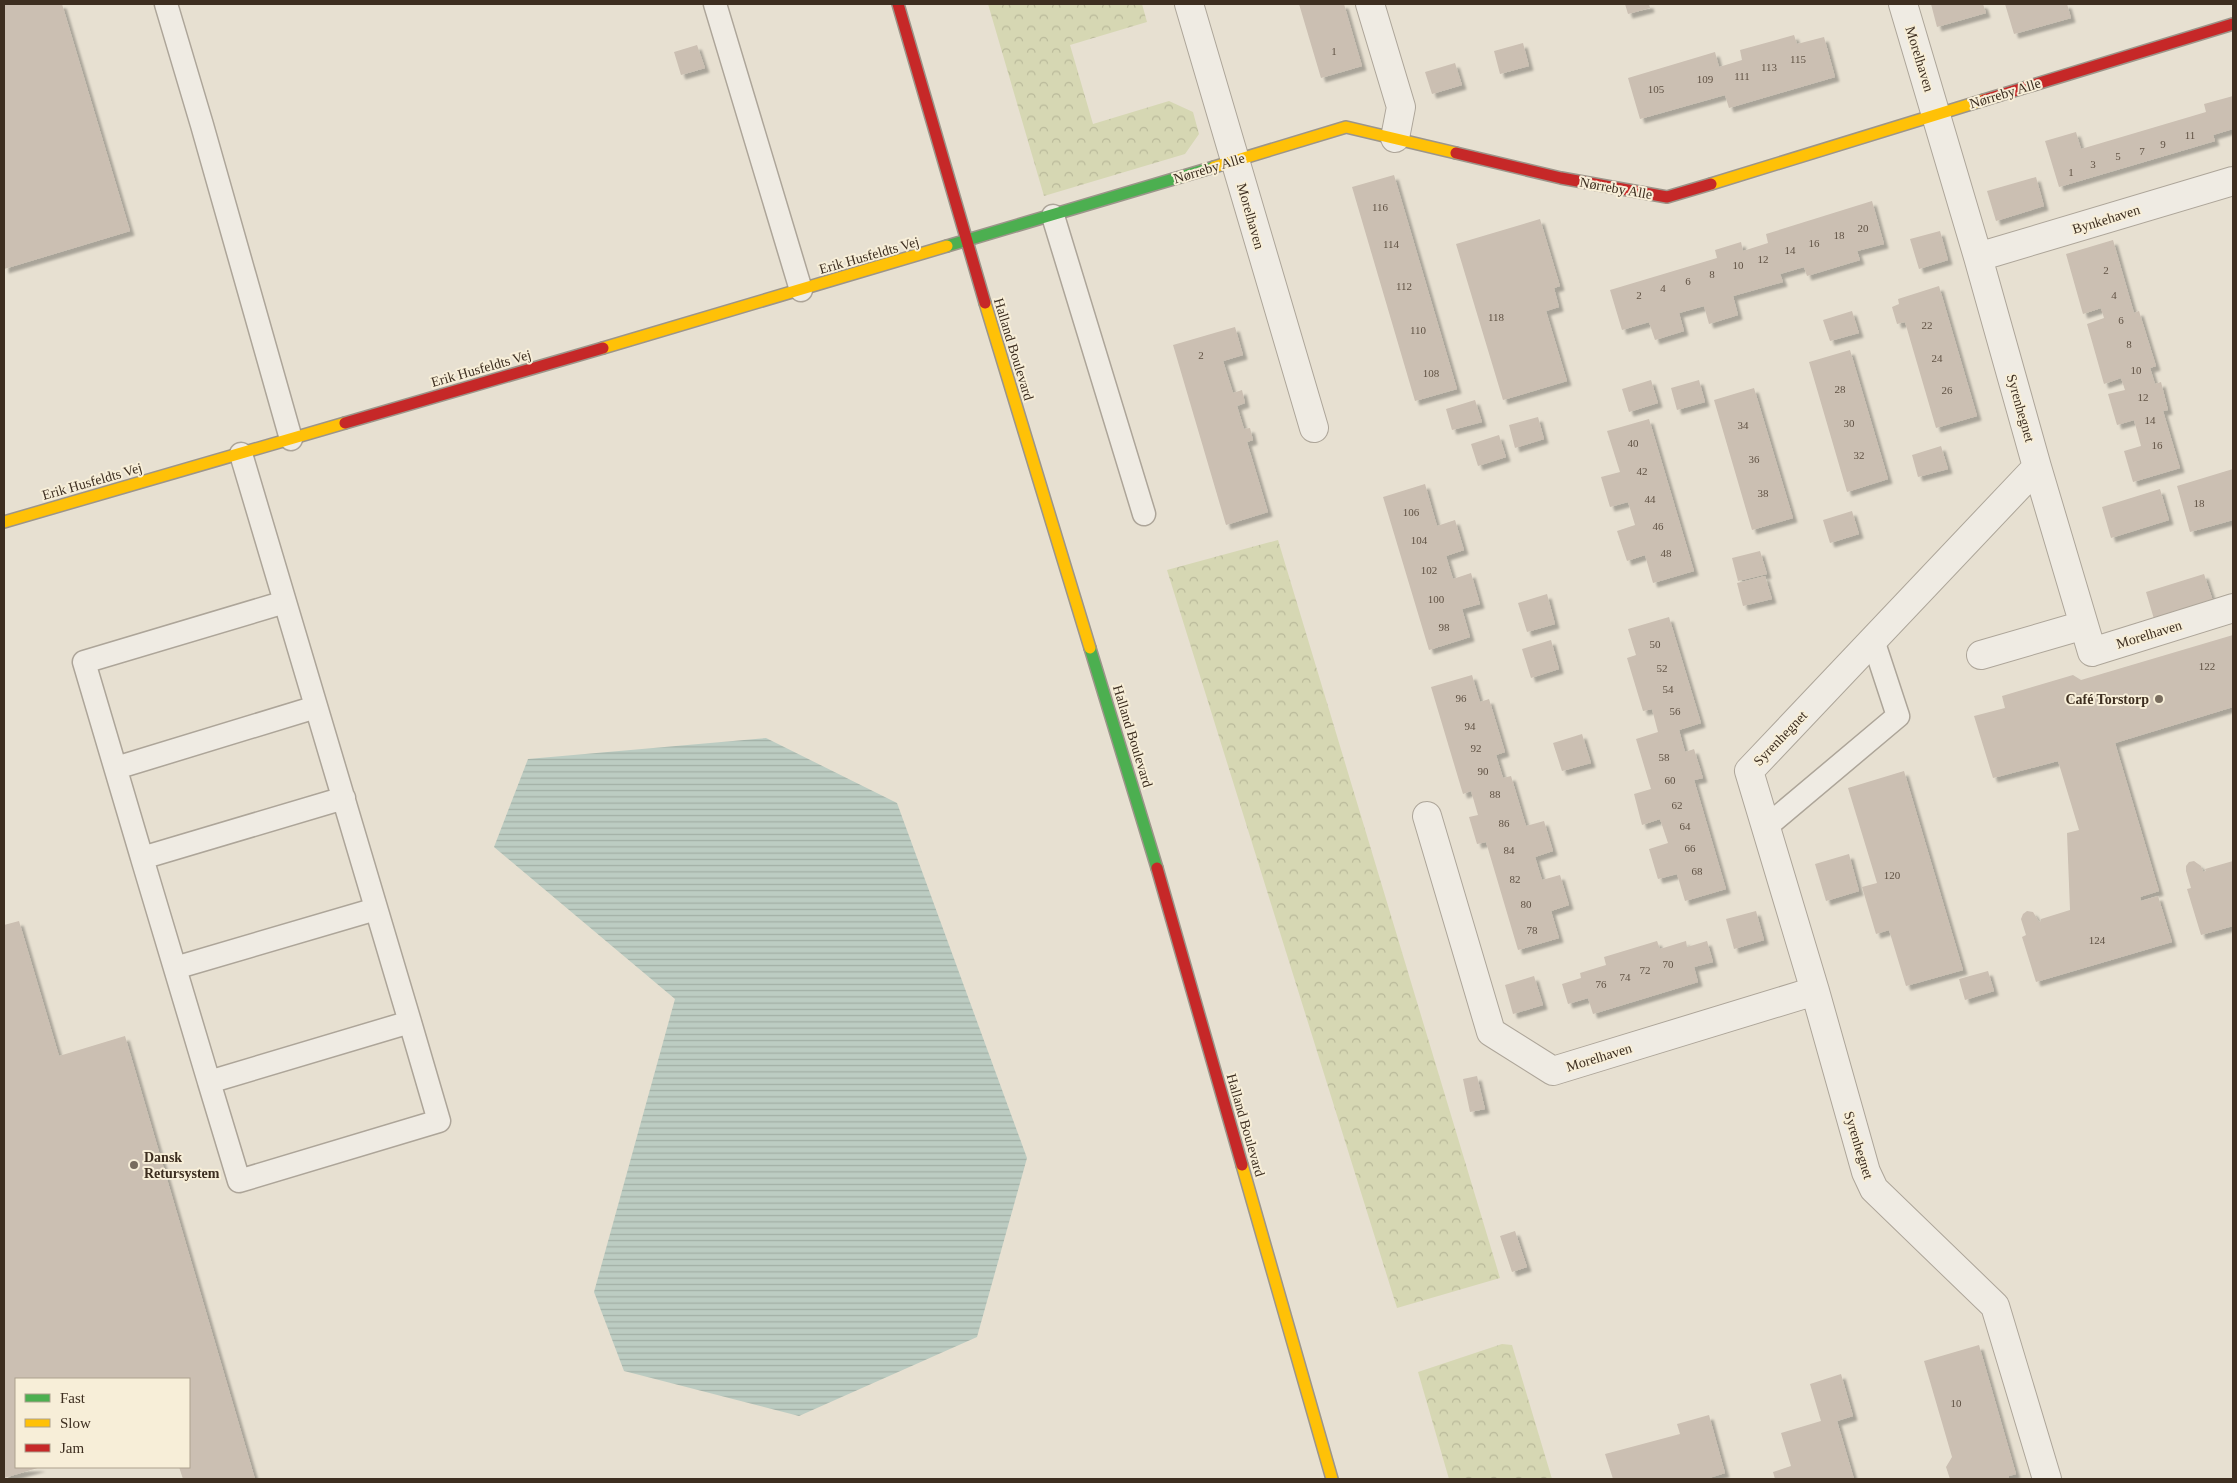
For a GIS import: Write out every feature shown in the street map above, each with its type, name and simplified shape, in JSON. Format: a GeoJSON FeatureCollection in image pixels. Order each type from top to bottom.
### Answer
{"type":"FeatureCollection","features":[{"type":"Feature","properties":{"kind":"street","name":"Halland Boulevard"},"geometry":{"type":"LineString","coordinates":[[898,4],[966,242],[1176,931],[1332,1479]]}},
{"type":"Feature","properties":{"kind":"street","name":"Morelhaven"},"geometry":{"type":"LineString","coordinates":[[1189,4],[1314,428]]}},
{"type":"Feature","properties":{"kind":"street"},"geometry":{"type":"LineString","coordinates":[[1370,4],[1401,107],[1395,138]]}},
{"type":"Feature","properties":{"kind":"street","name":"Morelhaven"},"geometry":{"type":"LineString","coordinates":[[1903,4],[1937,114]]}},
{"type":"Feature","properties":{"kind":"street","name":"Nørreby Alle"},"geometry":{"type":"LineString","coordinates":[[966,242],[1346,127],[1561,178],[1667,197],[2233,24]]}},
{"type":"Feature","properties":{"kind":"street","name":"Syrenhegnet"},"geometry":{"type":"LineString","coordinates":[[1937,114],[2037,467],[1749,771],[1866,1172],[1874,1189],[1994,1306],[2047,1479]]}},
{"type":"Feature","properties":{"kind":"street","name":"Bynkehaven"},"geometry":{"type":"LineString","coordinates":[[1978,257],[2233,181]]}},
{"type":"Feature","properties":{"kind":"street","name":"Erik Husfeldts Vej"},"geometry":{"type":"LineString","coordinates":[[4,522],[966,242]]}},
{"type":"Feature","properties":{"kind":"street","name":"Morelhaven"},"geometry":{"type":"LineString","coordinates":[[2037,467],[2092,652],[2233,608]]}},
{"type":"Feature","properties":{"kind":"street"},"geometry":{"type":"LineString","coordinates":[[1981,655],[2084,625]]}},
{"type":"Feature","properties":{"kind":"street","name":"Morelhaven"},"geometry":{"type":"LineString","coordinates":[[1427,816],[1491,1032],[1553,1071],[1815,992]]}},
{"type":"Feature","properties":{"kind":"lane"},"geometry":{"type":"LineString","coordinates":[[166,4],[205,134],[291,439]]}},
{"type":"Feature","properties":{"kind":"lane"},"geometry":{"type":"LineString","coordinates":[[715,4],[801,290]]}},
{"type":"Feature","properties":{"kind":"lane"},"geometry":{"type":"LineString","coordinates":[[1053,216],[1144,514]]}},
{"type":"Feature","properties":{"kind":"lane"},"geometry":{"type":"LineString","coordinates":[[241,454],[440,1121],[239,1181],[84,662],[285,602]]}},
{"type":"Feature","properties":{"kind":"lane"},"geometry":{"type":"LineString","coordinates":[[1766,826],[1898,716],[1873,640]]}},
{"type":"Feature","properties":{"kind":"lane"},"geometry":{"type":"LineString","coordinates":[[116,768],[316,707]]}},
{"type":"Feature","properties":{"kind":"lane"},"geometry":{"type":"LineString","coordinates":[[142,858],[344,798]]}},
{"type":"Feature","properties":{"kind":"lane"},"geometry":{"type":"LineString","coordinates":[[175,968],[376,908]]}},
{"type":"Feature","properties":{"kind":"lane"},"geometry":{"type":"LineString","coordinates":[[209,1082],[410,1022]]}},
{"type":"Feature","properties":{"kind":"green space"},"geometry":{"type":"Polygon","coordinates":[[[988,4],[1142,4],[1147,22],[1070,45],[1093,124],[1169,101],[1193,112],[1199,134],[1185,154],[1044,196],[988,4]]]}},
{"type":"Feature","properties":{"kind":"green space"},"geometry":{"type":"Polygon","coordinates":[[[1278,540],[1500,1278],[1397,1308],[1167,570],[1278,540]]]}},
{"type":"Feature","properties":{"kind":"green space"},"geometry":{"type":"Polygon","coordinates":[[[1502,1344],[1512,1345],[1552,1479],[1449,1479],[1418,1372],[1502,1344]]]}},
{"type":"Feature","properties":{"kind":"shaded area"},"geometry":{"type":"Polygon","coordinates":[[[766,738],[897,803],[1027,1158],[977,1337],[799,1416],[624,1371],[594,1292],[675,999],[494,847],[528,759],[766,738]]]}},
{"type":"Feature","properties":{"kind":"building"},"geometry":{"type":"Polygon","coordinates":[[[4,4],[62,4],[130,231],[4,269],[4,4]]]}},
{"type":"Feature","properties":{"kind":"building"},"geometry":{"type":"Polygon","coordinates":[[[1299,4],[1344,4],[1362,66],[1321,78],[1299,4]]]}},
{"type":"Feature","properties":{"kind":"building"},"geometry":{"type":"Polygon","coordinates":[[[1625,4],[1649,4],[1650,8],[1628,14],[1625,4]]]}},
{"type":"Feature","properties":{"kind":"building"},"geometry":{"type":"Polygon","coordinates":[[[1931,4],[1983,4],[1986,13],[1937,27],[1931,4]]]}},
{"type":"Feature","properties":{"kind":"building"},"geometry":{"type":"Polygon","coordinates":[[[2005,4],[2067,4],[2071,18],[2014,34],[2005,4]]]}},
{"type":"Feature","properties":{"kind":"building"},"geometry":{"type":"Polygon","coordinates":[[[1794,35],[1797,44],[1824,37],[1835,77],[1729,108],[1725,95],[1640,119],[1628,78],[1715,52],[1719,67],[1742,60],[1740,50],[1794,35]]]}},
{"type":"Feature","properties":{"kind":"building"},"geometry":{"type":"Polygon","coordinates":[[[1523,43],[1529,66],[1500,74],[1494,51],[1523,43]]]}},
{"type":"Feature","properties":{"kind":"building"},"geometry":{"type":"Polygon","coordinates":[[[697,45],[705,68],[681,75],[674,52],[697,45]]]}},
{"type":"Feature","properties":{"kind":"building"},"geometry":{"type":"Polygon","coordinates":[[[1455,63],[1462,85],[1432,94],[1425,72],[1455,63]]]}},
{"type":"Feature","properties":{"kind":"building"},"geometry":{"type":"Polygon","coordinates":[[[2233,96],[2233,129],[2213,135],[2215,141],[2059,187],[2045,141],[2076,132],[2081,149],[2206,112],[2204,104],[2233,96]]]}},
{"type":"Feature","properties":{"kind":"building"},"geometry":{"type":"Polygon","coordinates":[[[1394,175],[1457,389],[1415,401],[1352,187],[1394,175]]]}},
{"type":"Feature","properties":{"kind":"building"},"geometry":{"type":"Polygon","coordinates":[[[2036,177],[2044,206],[1996,221],[1987,191],[2036,177]]]}},
{"type":"Feature","properties":{"kind":"building"},"geometry":{"type":"Polygon","coordinates":[[[1872,201],[1884,244],[1857,251],[1860,260],[1807,276],[1804,267],[1780,274],[1783,282],[1733,296],[1738,315],[1709,324],[1704,306],[1679,313],[1684,331],[1655,340],[1649,322],[1622,330],[1610,290],[1717,258],[1715,250],[1741,242],[1743,251],[1768,243],[1766,234],[1872,201]]]}},
{"type":"Feature","properties":{"kind":"building"},"geometry":{"type":"Polygon","coordinates":[[[1540,219],[1560,286],[1554,288],[1559,307],[1546,311],[1567,381],[1503,400],[1456,244],[1540,219]]]}},
{"type":"Feature","properties":{"kind":"building"},"geometry":{"type":"Polygon","coordinates":[[[1940,231],[1948,260],[1919,269],[1910,239],[1940,231]]]}},
{"type":"Feature","properties":{"kind":"building"},"geometry":{"type":"Polygon","coordinates":[[[2113,240],[2134,313],[2139,311],[2156,366],[2150,368],[2155,384],[2161,382],[2168,410],[2163,411],[2180,468],[2133,482],[2124,451],[2141,446],[2134,420],[2117,425],[2108,394],[2125,390],[2121,378],[2104,384],[2087,324],[2104,318],[2101,308],[2083,314],[2066,254],[2113,240]]]}},
{"type":"Feature","properties":{"kind":"building"},"geometry":{"type":"Polygon","coordinates":[[[1939,286],[1977,416],[1936,428],[1905,322],[1897,324],[1892,307],[1899,304],[1898,299],[1939,286]]]}},
{"type":"Feature","properties":{"kind":"building"},"geometry":{"type":"Polygon","coordinates":[[[1852,311],[1859,333],[1830,341],[1823,320],[1852,311]]]}},
{"type":"Feature","properties":{"kind":"building"},"geometry":{"type":"Polygon","coordinates":[[[1235,327],[1243,355],[1223,361],[1233,393],[1242,390],[1245,403],[1237,406],[1244,429],[1250,428],[1253,440],[1247,442],[1268,512],[1226,525],[1173,345],[1235,327]]]}},
{"type":"Feature","properties":{"kind":"building"},"geometry":{"type":"Polygon","coordinates":[[[1850,350],[1888,479],[1847,492],[1809,362],[1850,350]]]}},
{"type":"Feature","properties":{"kind":"building"},"geometry":{"type":"Polygon","coordinates":[[[1651,380],[1658,403],[1629,412],[1622,389],[1651,380]]]}},
{"type":"Feature","properties":{"kind":"building"},"geometry":{"type":"Polygon","coordinates":[[[1699,380],[1705,402],[1677,410],[1671,388],[1699,380]]]}},
{"type":"Feature","properties":{"kind":"building"},"geometry":{"type":"Polygon","coordinates":[[[1754,388],[1793,518],[1752,530],[1714,400],[1754,388]]]}},
{"type":"Feature","properties":{"kind":"building"},"geometry":{"type":"Polygon","coordinates":[[[1475,400],[1482,422],[1452,430],[1446,409],[1475,400]]]}},
{"type":"Feature","properties":{"kind":"building"},"geometry":{"type":"Polygon","coordinates":[[[1538,417],[1544,439],[1515,448],[1509,425],[1538,417]]]}},
{"type":"Feature","properties":{"kind":"building"},"geometry":{"type":"Polygon","coordinates":[[[1649,419],[1694,571],[1653,583],[1645,555],[1627,561],[1617,531],[1635,525],[1628,502],[1610,507],[1601,477],[1620,472],[1607,431],[1649,419]]]}},
{"type":"Feature","properties":{"kind":"building"},"geometry":{"type":"Polygon","coordinates":[[[1499,435],[1506,457],[1478,466],[1471,444],[1499,435]]]}},
{"type":"Feature","properties":{"kind":"building"},"geometry":{"type":"Polygon","coordinates":[[[1941,446],[1948,469],[1918,477],[1912,455],[1941,446]]]}},
{"type":"Feature","properties":{"kind":"building"},"geometry":{"type":"Polygon","coordinates":[[[2233,469],[2233,520],[2190,532],[2177,486],[2233,469]]]}},
{"type":"Feature","properties":{"kind":"building"},"geometry":{"type":"Polygon","coordinates":[[[1425,484],[1437,526],[1455,520],[1464,550],[1446,556],[1453,579],[1471,573],[1480,604],[1462,609],[1470,637],[1429,650],[1383,497],[1425,484]]]}},
{"type":"Feature","properties":{"kind":"building"},"geometry":{"type":"Polygon","coordinates":[[[2160,489],[2169,520],[2111,538],[2102,507],[2160,489]]]}},
{"type":"Feature","properties":{"kind":"building"},"geometry":{"type":"Polygon","coordinates":[[[1852,511],[1859,534],[1830,543],[1823,520],[1852,511]]]}},
{"type":"Feature","properties":{"kind":"building"},"geometry":{"type":"Polygon","coordinates":[[[1760,551],[1767,574],[1738,581],[1732,558],[1760,551]]]}},
{"type":"Feature","properties":{"kind":"building"},"geometry":{"type":"Polygon","coordinates":[[[2204,574],[2213,601],[2154,619],[2146,592],[2204,574]]]}},
{"type":"Feature","properties":{"kind":"building"},"geometry":{"type":"Polygon","coordinates":[[[1765,576],[1772,599],[1743,606],[1737,583],[1765,576]]]}},
{"type":"Feature","properties":{"kind":"building"},"geometry":{"type":"Polygon","coordinates":[[[1547,594],[1555,624],[1527,632],[1518,603],[1547,594]]]}},
{"type":"Feature","properties":{"kind":"building"},"geometry":{"type":"Polygon","coordinates":[[[1669,617],[1701,723],[1679,730],[1685,752],[1694,749],[1703,778],[1694,780],[1726,889],[1685,901],[1677,874],[1658,879],[1649,849],[1668,843],[1660,819],[1642,825],[1634,794],[1651,789],[1636,739],[1658,732],[1652,709],[1643,711],[1627,658],[1636,655],[1628,629],[1669,617]]]}},
{"type":"Feature","properties":{"kind":"building"},"geometry":{"type":"Polygon","coordinates":[[[2233,635],[2233,707],[2115,743],[2159,891],[2140,897],[2141,901],[2158,896],[2172,942],[2036,982],[2022,937],[2026,935],[2021,919],[2027,911],[2033,912],[2039,922],[2041,919],[2070,910],[2067,833],[2079,830],[2058,761],[1993,778],[1974,716],[2005,708],[2002,696],[2073,675],[2081,680],[2233,635]]]}},
{"type":"Feature","properties":{"kind":"building"},"geometry":{"type":"Polygon","coordinates":[[[1551,640],[1559,669],[1531,678],[1522,649],[1551,640]]]}},
{"type":"Feature","properties":{"kind":"building"},"geometry":{"type":"Polygon","coordinates":[[[1472,675],[1480,702],[1489,699],[1505,752],[1496,755],[1503,778],[1511,776],[1526,826],[1544,821],[1553,851],[1535,857],[1542,880],[1560,875],[1569,905],[1551,911],[1559,938],[1518,950],[1486,842],[1477,844],[1469,817],[1478,815],[1471,791],[1463,794],[1431,687],[1472,675]]]}},
{"type":"Feature","properties":{"kind":"building"},"geometry":{"type":"Polygon","coordinates":[[[1582,734],[1591,763],[1562,771],[1553,743],[1582,734]]]}},
{"type":"Feature","properties":{"kind":"building"},"geometry":{"type":"Polygon","coordinates":[[[1904,771],[1963,970],[1906,986],[1889,930],[1876,934],[1862,887],[1877,883],[1848,788],[1904,771]]]}},
{"type":"Feature","properties":{"kind":"building"},"geometry":{"type":"Polygon","coordinates":[[[1849,854],[1859,891],[1826,901],[1815,864],[1849,854]]]}},
{"type":"Feature","properties":{"kind":"building"},"geometry":{"type":"Polygon","coordinates":[[[2194,861],[2201,866],[2203,872],[2206,871],[2205,869],[2233,861],[2233,926],[2201,935],[2187,889],[2191,888],[2186,866],[2189,862],[2194,861]]]}},
{"type":"Feature","properties":{"kind":"building"},"geometry":{"type":"Polygon","coordinates":[[[1756,911],[1764,940],[1734,949],[1726,919],[1756,911]]]}},
{"type":"Feature","properties":{"kind":"building"},"geometry":{"type":"Polygon","coordinates":[[[19,921],[59,1056],[125,1036],[255,1479],[183,1479],[179,1468],[190,1468],[190,1378],[15,1378],[15,1468],[38,1468],[4,1478],[4,925],[19,921]]]}},
{"type":"Feature","properties":{"kind":"building"},"geometry":{"type":"Polygon","coordinates":[[[1657,941],[1660,949],[1686,941],[1687,947],[1707,941],[1713,962],[1694,967],[1698,982],[1593,1014],[1588,998],[1568,1004],[1562,984],[1581,978],[1580,973],[1606,965],[1604,957],[1657,941]]]}},
{"type":"Feature","properties":{"kind":"building"},"geometry":{"type":"Polygon","coordinates":[[[1988,971],[1994,991],[1965,1000],[1959,979],[1988,971]]]}},
{"type":"Feature","properties":{"kind":"building"},"geometry":{"type":"Polygon","coordinates":[[[1534,976],[1543,1005],[1513,1014],[1505,985],[1534,976]]]}},
{"type":"Feature","properties":{"kind":"building"},"geometry":{"type":"Polygon","coordinates":[[[1477,1076],[1485,1109],[1470,1112],[1463,1079],[1477,1076]]]}},
{"type":"Feature","properties":{"kind":"building"},"geometry":{"type":"Polygon","coordinates":[[[1515,1231],[1527,1267],[1512,1272],[1500,1236],[1515,1231]]]}},
{"type":"Feature","properties":{"kind":"building"},"geometry":{"type":"Polygon","coordinates":[[[1979,1345],[2016,1474],[2009,1476],[2009,1479],[1950,1479],[1946,1467],[1952,1457],[1924,1361],[1979,1345]]]}},
{"type":"Feature","properties":{"kind":"building"},"geometry":{"type":"Polygon","coordinates":[[[1841,1374],[1853,1416],[1837,1421],[1854,1479],[1775,1479],[1773,1472],[1791,1466],[1781,1433],[1821,1421],[1810,1384],[1841,1374]]]}},
{"type":"Feature","properties":{"kind":"building"},"geometry":{"type":"Polygon","coordinates":[[[1709,1415],[1725,1473],[1706,1479],[1613,1479],[1605,1454],[1680,1434],[1677,1424],[1709,1415]]]}},
{"type":"Feature","properties":{"kind":"traffic: fast"},"geometry":{"type":"LineString","coordinates":[[947,246],[1214,167]]}},
{"type":"Feature","properties":{"kind":"traffic: fast"},"geometry":{"type":"LineString","coordinates":[[1090,648],[1157,868]]}},
{"type":"Feature","properties":{"kind":"traffic: slow"},"geometry":{"type":"LineString","coordinates":[[1711,184],[1984,100]]}},
{"type":"Feature","properties":{"kind":"traffic: slow"},"geometry":{"type":"LineString","coordinates":[[1214,167],[1346,127],[1456,153]]}},
{"type":"Feature","properties":{"kind":"traffic: slow"},"geometry":{"type":"LineString","coordinates":[[603,348],[947,246]]}},
{"type":"Feature","properties":{"kind":"traffic: slow"},"geometry":{"type":"LineString","coordinates":[[985,303],[1090,648]]}},
{"type":"Feature","properties":{"kind":"traffic: slow"},"geometry":{"type":"LineString","coordinates":[[4,522],[345,423]]}},
{"type":"Feature","properties":{"kind":"traffic: slow"},"geometry":{"type":"LineString","coordinates":[[1242,1165],[1332,1479]]}},
{"type":"Feature","properties":{"kind":"traffic: jam"},"geometry":{"type":"LineString","coordinates":[[898,4],[985,303]]}},
{"type":"Feature","properties":{"kind":"traffic: jam"},"geometry":{"type":"LineString","coordinates":[[1984,100],[2233,24]]}},
{"type":"Feature","properties":{"kind":"traffic: jam"},"geometry":{"type":"LineString","coordinates":[[1456,153],[1561,178],[1667,197],[1711,184]]}},
{"type":"Feature","properties":{"kind":"traffic: jam"},"geometry":{"type":"LineString","coordinates":[[345,423],[603,348]]}},
{"type":"Feature","properties":{"kind":"traffic: jam"},"geometry":{"type":"LineString","coordinates":[[1157,868],[1242,1165]]}},
{"type":"Feature","properties":{"kind":"place","name":"Café Torstorp"},"geometry":{"type":"Point","coordinates":[2159,699]}},
{"type":"Feature","properties":{"kind":"place","name":"Dansk Retursystem"},"geometry":{"type":"Point","coordinates":[134,1165]}}]}
